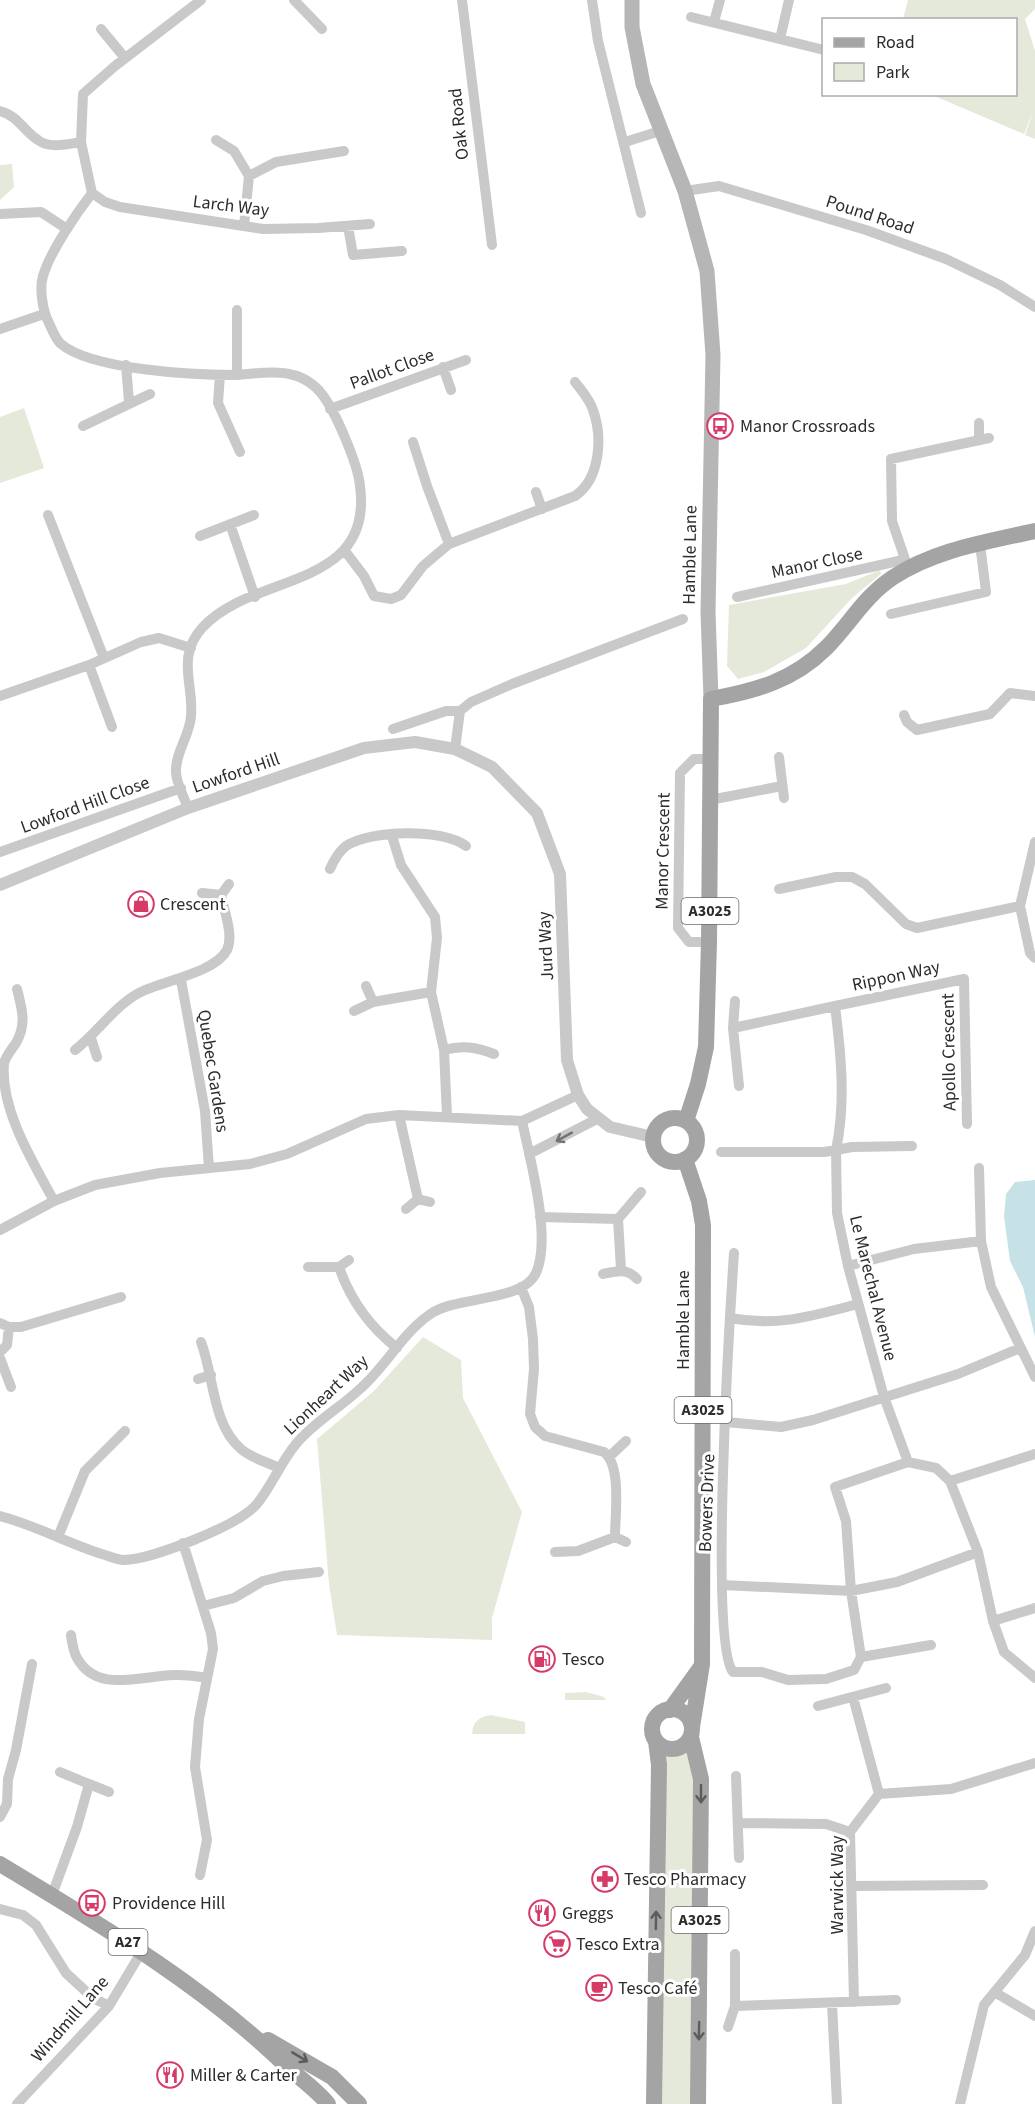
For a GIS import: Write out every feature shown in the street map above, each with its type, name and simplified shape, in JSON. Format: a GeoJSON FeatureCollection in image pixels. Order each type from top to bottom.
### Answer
{"type":"FeatureCollection","features":[{"type":"Feature","properties":{"kind":"main road","name":"Hamble Lane"},"geometry":{"type":"LineString","coordinates":[[632,0],[633,27],[643,84],[685,191],[707,271],[712,318],[708,612],[711,699],[710,942],[706,1047],[686,1121]]}},
{"type":"Feature","properties":{"kind":"main road"},"geometry":{"type":"LineString","coordinates":[[711,699],[768,686],[797,672],[826,648],[864,601],[905,564],[1035,531]]}},
{"type":"Feature","properties":{"kind":"main road"},"geometry":{"type":"LineString","coordinates":[[680,1118],[694,1130],[697,1142],[686,1159],[666,1159],[656,1150],[653,1137],[656,1130],[666,1120],[680,1118]]}},
{"type":"Feature","properties":{"kind":"main road","name":"Hamble Lane"},"geometry":{"type":"LineString","coordinates":[[686,1159],[699,1201],[703,1225],[702,1664],[691,1732],[701,1779],[698,2104]]}},
{"type":"Feature","properties":{"kind":"main road","name":"Hamble Lane"},"geometry":{"type":"LineString","coordinates":[[670,1710],[687,1690],[702,1664]]}},
{"type":"Feature","properties":{"kind":"main road"},"geometry":{"type":"LineString","coordinates":[[670,1710],[682,1712],[691,1732],[683,1746],[672,1749],[656,1741],[652,1731],[654,1721],[661,1713],[670,1710]]}},
{"type":"Feature","properties":{"kind":"main road","name":"A3025"},"geometry":{"type":"LineString","coordinates":[[654,2104],[659,1765],[656,1741]]}},
{"type":"Feature","properties":{"kind":"main road","name":"A27"},"geometry":{"type":"LineString","coordinates":[[0,1864],[142,1951],[249,2030],[328,2104]]}},
{"type":"Feature","properties":{"kind":"main road","name":"A27"},"geometry":{"type":"LineString","coordinates":[[249,2030],[332,2077],[359,2104]]}},
{"type":"Feature","properties":{"kind":"street"},"geometry":{"type":"LineString","coordinates":[[188,808],[175,773],[176,762],[190,726],[192,711],[186,672],[190,648],[201,629],[218,615],[328,565],[345,551],[354,535],[362,496],[354,460],[321,392],[292,374],[192,375],[82,356],[59,343],[44,314],[42,278],[67,229],[92,194],[81,142],[83,94],[125,58],[201,0]]}},
{"type":"Feature","properties":{"kind":"street"},"geometry":{"type":"LineString","coordinates":[[294,0],[322,29]]}},
{"type":"Feature","properties":{"kind":"street","name":"Oak Road"},"geometry":{"type":"LineString","coordinates":[[462,0],[492,245]]}},
{"type":"Feature","properties":{"kind":"street"},"geometry":{"type":"LineString","coordinates":[[592,0],[598,41],[641,213]]}},
{"type":"Feature","properties":{"kind":"street"},"geometry":{"type":"LineString","coordinates":[[714,22],[720,0]]}},
{"type":"Feature","properties":{"kind":"street"},"geometry":{"type":"LineString","coordinates":[[780,39],[789,0]]}},
{"type":"Feature","properties":{"kind":"street"},"geometry":{"type":"LineString","coordinates":[[691,17],[822,50]]}},
{"type":"Feature","properties":{"kind":"street"},"geometry":{"type":"LineString","coordinates":[[101,28],[125,58]]}},
{"type":"Feature","properties":{"kind":"street"},"geometry":{"type":"LineString","coordinates":[[0,111],[7,112],[25,126],[38,141],[54,146],[81,142]]}},
{"type":"Feature","properties":{"kind":"street"},"geometry":{"type":"LineString","coordinates":[[625,142],[660,131]]}},
{"type":"Feature","properties":{"kind":"street"},"geometry":{"type":"LineString","coordinates":[[216,140],[234,151],[249,176],[244,226]]}},
{"type":"Feature","properties":{"kind":"street"},"geometry":{"type":"LineString","coordinates":[[249,176],[276,162],[344,151]]}},
{"type":"Feature","properties":{"kind":"street","name":"Pound Road"},"geometry":{"type":"LineString","coordinates":[[685,191],[719,186],[866,230],[946,259],[1000,285],[1035,307]]}},
{"type":"Feature","properties":{"kind":"street","name":"Larch Way"},"geometry":{"type":"LineString","coordinates":[[92,194],[120,207],[244,226],[274,229],[370,224]]}},
{"type":"Feature","properties":{"kind":"street"},"geometry":{"type":"LineString","coordinates":[[0,214],[41,212],[67,229]]}},
{"type":"Feature","properties":{"kind":"street"},"geometry":{"type":"LineString","coordinates":[[348,226],[353,255],[402,251]]}},
{"type":"Feature","properties":{"kind":"street"},"geometry":{"type":"LineString","coordinates":[[237,310],[237,375]]}},
{"type":"Feature","properties":{"kind":"street"},"geometry":{"type":"LineString","coordinates":[[0,329],[44,314]]}},
{"type":"Feature","properties":{"kind":"street","name":"Pallot Close"},"geometry":{"type":"LineString","coordinates":[[330,409],[466,360]]}},
{"type":"Feature","properties":{"kind":"street"},"geometry":{"type":"LineString","coordinates":[[126,365],[129,402]]}},
{"type":"Feature","properties":{"kind":"street"},"geometry":{"type":"LineString","coordinates":[[443,368],[451,390]]}},
{"type":"Feature","properties":{"kind":"street"},"geometry":{"type":"LineString","coordinates":[[220,375],[218,403],[240,452]]}},
{"type":"Feature","properties":{"kind":"street"},"geometry":{"type":"LineString","coordinates":[[345,551],[364,576],[374,596],[391,599],[401,595],[423,566],[450,544],[575,496],[585,489],[592,479],[598,436],[593,407],[575,382]]}},
{"type":"Feature","properties":{"kind":"street"},"geometry":{"type":"LineString","coordinates":[[83,426],[129,402],[150,394]]}},
{"type":"Feature","properties":{"kind":"street"},"geometry":{"type":"LineString","coordinates":[[905,564],[892,521],[891,459],[984,438],[979,423]]}},
{"type":"Feature","properties":{"kind":"street"},"geometry":{"type":"LineString","coordinates":[[413,442],[427,486],[450,544]]}},
{"type":"Feature","properties":{"kind":"street"},"geometry":{"type":"LineString","coordinates":[[536,492],[542,509]]}},
{"type":"Feature","properties":{"kind":"street"},"geometry":{"type":"LineString","coordinates":[[200,536],[254,514]]}},
{"type":"Feature","properties":{"kind":"street"},"geometry":{"type":"LineString","coordinates":[[48,515],[104,658]]}},
{"type":"Feature","properties":{"kind":"street"},"geometry":{"type":"LineString","coordinates":[[230,524],[255,597]]}},
{"type":"Feature","properties":{"kind":"street"},"geometry":{"type":"LineString","coordinates":[[891,615],[986,592],[980,544]]}},
{"type":"Feature","properties":{"kind":"street","name":"Manor Close"},"geometry":{"type":"LineString","coordinates":[[737,597],[905,564]]}},
{"type":"Feature","properties":{"kind":"street"},"geometry":{"type":"LineString","coordinates":[[393,729],[446,711],[460,711],[471,702],[512,684],[678,624]]}},
{"type":"Feature","properties":{"kind":"street"},"geometry":{"type":"LineString","coordinates":[[0,696],[89,664],[141,642],[159,638],[190,648]]}},
{"type":"Feature","properties":{"kind":"street"},"geometry":{"type":"LineString","coordinates":[[89,664],[112,727]]}},
{"type":"Feature","properties":{"kind":"street"},"geometry":{"type":"LineString","coordinates":[[904,715],[907,722],[917,730],[990,714],[1010,693],[1035,696]]}},
{"type":"Feature","properties":{"kind":"street"},"geometry":{"type":"LineString","coordinates":[[455,748],[460,711]]}},
{"type":"Feature","properties":{"kind":"street","name":"Lowford Hill"},"geometry":{"type":"LineString","coordinates":[[0,885],[188,808],[364,748],[415,742],[455,748]]}},
{"type":"Feature","properties":{"kind":"street","name":"Jurd Way"},"geometry":{"type":"LineString","coordinates":[[455,748],[492,767],[537,813],[560,874],[567,1060],[578,1095],[597,1119],[620,1130],[653,1137]]}},
{"type":"Feature","properties":{"kind":"street"},"geometry":{"type":"LineString","coordinates":[[779,757],[784,798]]}},
{"type":"Feature","properties":{"kind":"street","name":"Manor Crescent"},"geometry":{"type":"LineString","coordinates":[[710,942],[689,942],[678,928],[680,773],[694,759],[711,759]]}},
{"type":"Feature","properties":{"kind":"street"},"geometry":{"type":"LineString","coordinates":[[710,800],[782,786]]}},
{"type":"Feature","properties":{"kind":"street","name":"Lowford Hill Close"},"geometry":{"type":"LineString","coordinates":[[0,852],[181,788]]}},
{"type":"Feature","properties":{"kind":"street"},"geometry":{"type":"LineString","coordinates":[[330,869],[333,851],[361,840],[422,832],[457,839],[466,846]]}},
{"type":"Feature","properties":{"kind":"street"},"geometry":{"type":"LineString","coordinates":[[392,836],[401,865],[435,917],[437,938],[432,992],[444,1050],[447,1116]]}},
{"type":"Feature","properties":{"kind":"street"},"geometry":{"type":"LineString","coordinates":[[1033,956],[1020,906],[1035,843]]}},
{"type":"Feature","properties":{"kind":"street"},"geometry":{"type":"LineString","coordinates":[[779,889],[836,877],[852,877],[865,884],[906,924],[917,928],[1020,906]]}},
{"type":"Feature","properties":{"kind":"street"},"geometry":{"type":"LineString","coordinates":[[75,1050],[91,1038],[121,1005],[137,994],[156,985],[181,980],[215,960],[226,950],[230,935],[221,896],[229,884]]}},
{"type":"Feature","properties":{"kind":"street"},"geometry":{"type":"LineString","coordinates":[[202,893],[221,896]]}},
{"type":"Feature","properties":{"kind":"street","name":"Rippon Way"},"geometry":{"type":"LineString","coordinates":[[733,1028],[964,979]]}},
{"type":"Feature","properties":{"kind":"street","name":"Apollo Crescent"},"geometry":{"type":"LineString","coordinates":[[964,979],[966,1124]]}},
{"type":"Feature","properties":{"kind":"street","name":"Quebec Gardens"},"geometry":{"type":"LineString","coordinates":[[181,980],[205,1111],[209,1168]]}},
{"type":"Feature","properties":{"kind":"street"},"geometry":{"type":"LineString","coordinates":[[366,986],[374,1002]]}},
{"type":"Feature","properties":{"kind":"street"},"geometry":{"type":"LineString","coordinates":[[16,990],[24,1016],[19,1037],[5,1061],[5,1100],[13,1122],[54,1201]]}},
{"type":"Feature","properties":{"kind":"street"},"geometry":{"type":"LineString","coordinates":[[354,1011],[374,1002],[432,992]]}},
{"type":"Feature","properties":{"kind":"street"},"geometry":{"type":"LineString","coordinates":[[735,1001],[733,1028],[739,1086]]}},
{"type":"Feature","properties":{"kind":"street","name":"Le Marechal Avenue"},"geometry":{"type":"LineString","coordinates":[[835,1006],[841,1125],[836,1150],[837,1213],[848,1266],[884,1396],[908,1462]]}},
{"type":"Feature","properties":{"kind":"street"},"geometry":{"type":"LineString","coordinates":[[91,1038],[97,1057]]}},
{"type":"Feature","properties":{"kind":"street"},"geometry":{"type":"LineString","coordinates":[[444,1050],[481,1043],[494,1054]]}},
{"type":"Feature","properties":{"kind":"street"},"geometry":{"type":"LineString","coordinates":[[0,1230],[54,1201],[95,1185],[146,1175],[250,1164],[287,1154],[366,1119],[399,1115],[522,1121],[578,1095]]}},
{"type":"Feature","properties":{"kind":"street"},"geometry":{"type":"LineString","coordinates":[[399,1115],[418,1198]]}},
{"type":"Feature","properties":{"kind":"street"},"geometry":{"type":"LineString","coordinates":[[529,1154],[597,1119]]}},
{"type":"Feature","properties":{"kind":"street"},"geometry":{"type":"LineString","coordinates":[[522,1121],[540,1217],[541,1251],[535,1275],[521,1287],[529,1307],[533,1339],[534,1369],[530,1414],[535,1427],[545,1436],[604,1452],[610,1456],[615,1482],[615,1537]]}},
{"type":"Feature","properties":{"kind":"street"},"geometry":{"type":"LineString","coordinates":[[721,1152],[824,1152],[852,1147],[912,1146]]}},
{"type":"Feature","properties":{"kind":"street"},"geometry":{"type":"LineString","coordinates":[[979,1168],[981,1241],[991,1287],[1035,1377]]}},
{"type":"Feature","properties":{"kind":"street"},"geometry":{"type":"LineString","coordinates":[[621,1270],[618,1219],[641,1192]]}},
{"type":"Feature","properties":{"kind":"street"},"geometry":{"type":"LineString","coordinates":[[418,1198],[430,1202]]}},
{"type":"Feature","properties":{"kind":"street"},"geometry":{"type":"LineString","coordinates":[[406,1209],[418,1198]]}},
{"type":"Feature","properties":{"kind":"street"},"geometry":{"type":"LineString","coordinates":[[540,1217],[618,1219]]}},
{"type":"Feature","properties":{"kind":"street"},"geometry":{"type":"LineString","coordinates":[[848,1266],[914,1249],[981,1241]]}},
{"type":"Feature","properties":{"kind":"street","name":"Bowers Drive"},"geometry":{"type":"LineString","coordinates":[[734,1253],[726,1422],[722,1585],[723,1637],[728,1665],[733,1672],[762,1672],[788,1680],[826,1678],[854,1670],[861,1657],[931,1645]]}},
{"type":"Feature","properties":{"kind":"street"},"geometry":{"type":"LineString","coordinates":[[308,1267],[339,1267],[349,1260]]}},
{"type":"Feature","properties":{"kind":"street"},"geometry":{"type":"LineString","coordinates":[[339,1267],[354,1301],[380,1334],[397,1348]]}},
{"type":"Feature","properties":{"kind":"street"},"geometry":{"type":"LineString","coordinates":[[603,1274],[621,1270],[632,1274],[637,1279]]}},
{"type":"Feature","properties":{"kind":"street","name":"Lionheart Way"},"geometry":{"type":"LineString","coordinates":[[0,1516],[122,1560],[146,1556],[227,1526],[247,1514],[267,1491],[279,1468],[309,1430],[363,1387],[426,1316],[441,1306],[503,1295],[521,1287]]}},
{"type":"Feature","properties":{"kind":"street"},"geometry":{"type":"LineString","coordinates":[[0,1352],[7,1345],[5,1325],[21,1327],[103,1310],[121,1297]]}},
{"type":"Feature","properties":{"kind":"street"},"geometry":{"type":"LineString","coordinates":[[730,1318],[757,1323],[788,1322],[858,1304]]}},
{"type":"Feature","properties":{"kind":"street"},"geometry":{"type":"LineString","coordinates":[[201,1342],[218,1408],[232,1440],[242,1450],[279,1468]]}},
{"type":"Feature","properties":{"kind":"street"},"geometry":{"type":"LineString","coordinates":[[726,1422],[781,1427],[813,1420],[958,1374],[1020,1348]]}},
{"type":"Feature","properties":{"kind":"street"},"geometry":{"type":"LineString","coordinates":[[0,1358],[11,1387]]}},
{"type":"Feature","properties":{"kind":"street"},"geometry":{"type":"LineString","coordinates":[[198,1379],[211,1375]]}},
{"type":"Feature","properties":{"kind":"street"},"geometry":{"type":"LineString","coordinates":[[58,1537],[86,1471],[125,1431]]}},
{"type":"Feature","properties":{"kind":"street"},"geometry":{"type":"LineString","coordinates":[[610,1456],[626,1441]]}},
{"type":"Feature","properties":{"kind":"street"},"geometry":{"type":"LineString","coordinates":[[950,1481],[1035,1454]]}},
{"type":"Feature","properties":{"kind":"street"},"geometry":{"type":"LineString","coordinates":[[861,1657],[851,1591],[846,1521],[835,1487],[908,1462],[936,1468],[950,1481],[978,1552],[993,1621],[1004,1652],[1035,1677]]}},
{"type":"Feature","properties":{"kind":"street"},"geometry":{"type":"LineString","coordinates":[[555,1552],[578,1551],[615,1537],[626,1542]]}},
{"type":"Feature","properties":{"kind":"street"},"geometry":{"type":"LineString","coordinates":[[183,1543],[203,1606],[213,1649],[198,1719],[195,1767],[207,1840],[200,1875]]}},
{"type":"Feature","properties":{"kind":"street"},"geometry":{"type":"LineString","coordinates":[[722,1585],[851,1591],[897,1582],[978,1552]]}},
{"type":"Feature","properties":{"kind":"street"},"geometry":{"type":"LineString","coordinates":[[203,1606],[234,1598],[263,1581],[319,1572]]}},
{"type":"Feature","properties":{"kind":"street"},"geometry":{"type":"LineString","coordinates":[[993,1621],[1035,1608]]}},
{"type":"Feature","properties":{"kind":"street"},"geometry":{"type":"LineString","coordinates":[[70,1635],[72,1658],[89,1672],[105,1679],[136,1681],[177,1675],[207,1678]]}},
{"type":"Feature","properties":{"kind":"street"},"geometry":{"type":"LineString","coordinates":[[0,1817],[7,1804],[8,1779],[16,1750],[32,1664]]}},
{"type":"Feature","properties":{"kind":"street"},"geometry":{"type":"LineString","coordinates":[[818,1706],[886,1688]]}},
{"type":"Feature","properties":{"kind":"street"},"geometry":{"type":"LineString","coordinates":[[853,1697],[879,1794],[951,1789],[1035,1763]]}},
{"type":"Feature","properties":{"kind":"street"},"geometry":{"type":"LineString","coordinates":[[60,1772],[109,1792]]}},
{"type":"Feature","properties":{"kind":"street"},"geometry":{"type":"LineString","coordinates":[[736,1776],[739,1858]]}},
{"type":"Feature","properties":{"kind":"street"},"geometry":{"type":"LineString","coordinates":[[52,1895],[77,1827],[89,1785]]}},
{"type":"Feature","properties":{"kind":"street","name":"Warwick Way"},"geometry":{"type":"LineString","coordinates":[[854,2002],[850,1832],[879,1794]]}},
{"type":"Feature","properties":{"kind":"street"},"geometry":{"type":"LineString","coordinates":[[738,1823],[826,1824],[850,1832]]}},
{"type":"Feature","properties":{"kind":"street"},"geometry":{"type":"LineString","coordinates":[[852,1886],[983,1885]]}},
{"type":"Feature","properties":{"kind":"street"},"geometry":{"type":"LineString","coordinates":[[0,1909],[23,1915],[36,1925],[66,1973],[93,1998],[109,2006]]}},
{"type":"Feature","properties":{"kind":"street"},"geometry":{"type":"LineString","coordinates":[[960,2104],[984,2005],[1025,1955],[1035,1931]]}},
{"type":"Feature","properties":{"kind":"street","name":"Windmill Lane"},"geometry":{"type":"LineString","coordinates":[[16,2104],[109,2006],[142,1951]]}},
{"type":"Feature","properties":{"kind":"street"},"geometry":{"type":"LineString","coordinates":[[728,2026],[735,2006],[735,1954]]}},
{"type":"Feature","properties":{"kind":"street"},"geometry":{"type":"LineString","coordinates":[[996,1993],[1035,2016]]}},
{"type":"Feature","properties":{"kind":"street"},"geometry":{"type":"LineString","coordinates":[[735,2006],[896,2001]]}},
{"type":"Feature","properties":{"kind":"street"},"geometry":{"type":"LineString","coordinates":[[832,2004],[837,2104]]}},
{"type":"Feature","properties":{"kind":"green space"},"geometry":{"type":"Polygon","coordinates":[[[908,0],[1035,0],[1035,9],[1025,19],[1035,51],[1035,139],[1025,135],[1034,109],[1024,134],[934,96],[1017,96],[1017,18],[903,18],[908,0]]]}},
{"type":"Feature","properties":{"kind":"green space"},"geometry":{"type":"Polygon","coordinates":[[[12,164],[14,187],[0,200],[0,165],[12,164]]]}},
{"type":"Feature","properties":{"kind":"green space"},"geometry":{"type":"Polygon","coordinates":[[[24,408],[44,468],[0,483],[0,417],[24,408]]]}},
{"type":"Feature","properties":{"kind":"green space"},"geometry":{"type":"Polygon","coordinates":[[[880,570],[881,574],[852,598],[806,648],[764,672],[738,679],[727,666],[729,605],[846,584],[880,570]]]}},
{"type":"Feature","properties":{"kind":"green space"},"geometry":{"type":"Polygon","coordinates":[[[423,1337],[461,1360],[463,1398],[522,1512],[492,1618],[492,1640],[337,1635],[329,1584],[317,1439],[374,1391],[423,1337]]]}},
{"type":"Feature","properties":{"kind":"green space"},"geometry":{"type":"Polygon","coordinates":[[[586,1692],[604,1697],[606,1700],[565,1700],[565,1693],[586,1692]]]}},
{"type":"Feature","properties":{"kind":"green space"},"geometry":{"type":"Polygon","coordinates":[[[491,1715],[525,1722],[525,1734],[472,1734],[477,1720],[491,1715]]]}},
{"type":"Feature","properties":{"kind":"green space"},"geometry":{"type":"Polygon","coordinates":[[[687,1749],[693,1772],[692,2104],[659,2104],[663,1754],[678,1753],[687,1749]]]}},
{"type":"Feature","properties":{"kind":"water"},"geometry":{"type":"Polygon","coordinates":[[[1035,1180],[1035,1337],[1023,1287],[1010,1261],[1004,1216],[1006,1194],[1015,1182],[1035,1180]]]}},
{"type":"Feature","properties":{"kind":"place","name":"Manor Crossroads"},"geometry":{"type":"Point","coordinates":[720,426]}},
{"type":"Feature","properties":{"kind":"place","name":"Crescent"},"geometry":{"type":"Point","coordinates":[141,904]}},
{"type":"Feature","properties":{"kind":"place","name":"Tesco"},"geometry":{"type":"Point","coordinates":[542,1659]}},
{"type":"Feature","properties":{"kind":"place","name":"Tesco Pharmacy"},"geometry":{"type":"Point","coordinates":[605,1879]}},
{"type":"Feature","properties":{"kind":"place","name":"Providence Hill"},"geometry":{"type":"Point","coordinates":[92,1903]}},
{"type":"Feature","properties":{"kind":"place","name":"Greggs"},"geometry":{"type":"Point","coordinates":[542,1913]}},
{"type":"Feature","properties":{"kind":"place","name":"Tesco Extra"},"geometry":{"type":"Point","coordinates":[557,1944]}},
{"type":"Feature","properties":{"kind":"place","name":"Tesco Café"},"geometry":{"type":"Point","coordinates":[599,1988]}},
{"type":"Feature","properties":{"kind":"place","name":"Miller & Carter"},"geometry":{"type":"Point","coordinates":[170,2075]}}]}
